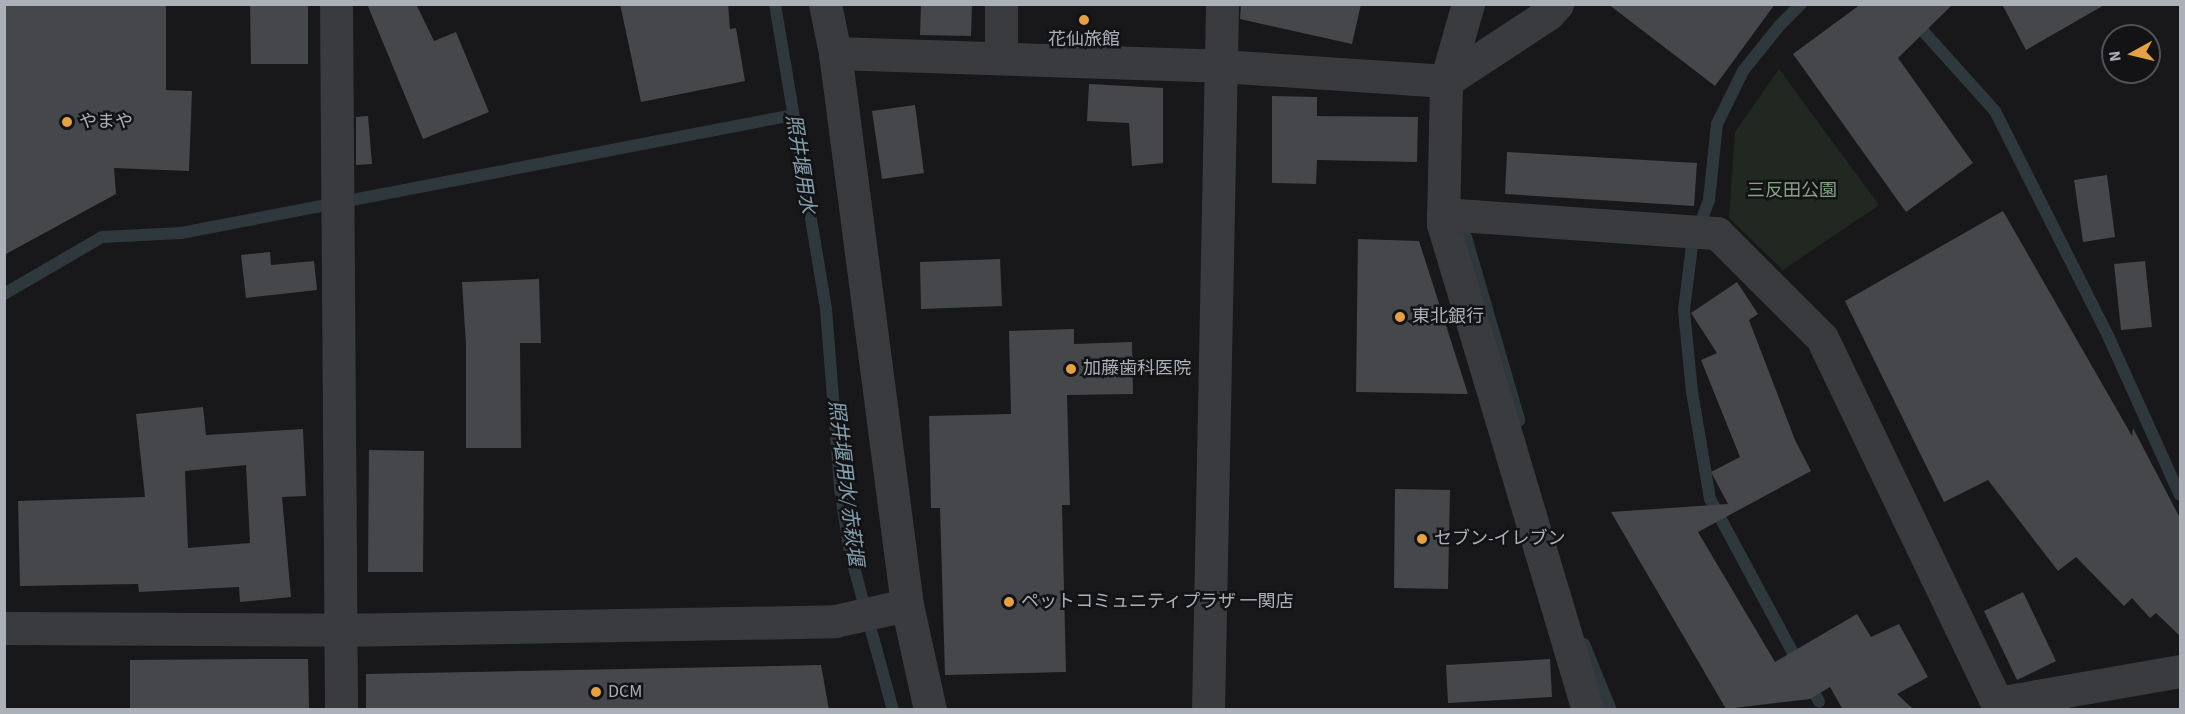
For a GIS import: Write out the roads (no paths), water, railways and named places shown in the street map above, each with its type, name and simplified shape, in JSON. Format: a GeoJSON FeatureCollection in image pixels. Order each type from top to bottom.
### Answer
{"type":"FeatureCollection","features":[{"type":"Feature","properties":{"kind":"street"},"geometry":{"type":"LineString","coordinates":[[336,4],[341,710]]}},
{"type":"Feature","properties":{"kind":"street"},"geometry":{"type":"LineString","coordinates":[[825,4],[835,53],[907,605],[930,710]]}},
{"type":"Feature","properties":{"kind":"street"},"geometry":{"type":"LineString","coordinates":[[1001,4],[1001,58]]}},
{"type":"Feature","properties":{"kind":"street"},"geometry":{"type":"LineString","coordinates":[[1208,710],[1222,4]]}},
{"type":"Feature","properties":{"kind":"street"},"geometry":{"type":"LineString","coordinates":[[1468,4],[1446,81],[1443,224],[1588,710]]}},
{"type":"Feature","properties":{"kind":"street"},"geometry":{"type":"LineString","coordinates":[[835,53],[1221,66],[1446,81],[1548,14],[1557,4]]}},
{"type":"Feature","properties":{"kind":"street"},"geometry":{"type":"LineString","coordinates":[[1443,214],[1718,233],[1822,338],[1997,703],[2181,671]]}},
{"type":"Feature","properties":{"kind":"street"},"geometry":{"type":"LineString","coordinates":[[4,628],[340,630],[835,621],[907,605]]}},
{"type":"Feature","properties":{"kind":"waterway","name":"照井堰用水/赤萩堰"},"geometry":{"type":"LineString","coordinates":[[775,4],[826,309],[840,488],[850,553],[893,710]]}},
{"type":"Feature","properties":{"kind":"waterway"},"geometry":{"type":"LineString","coordinates":[[1800,666],[1710,499],[1692,392],[1684,310],[1692,246],[1709,200],[1717,124],[1743,71],[1780,25],[1801,4]]}},
{"type":"Feature","properties":{"kind":"waterway"},"geometry":{"type":"LineString","coordinates":[[1914,21],[1995,111],[2109,338],[2180,495]]}},
{"type":"Feature","properties":{"kind":"waterway","name":"照井堰用水"},"geometry":{"type":"LineString","coordinates":[[4,294],[102,237],[181,233],[793,115]]}},
{"type":"Feature","properties":{"kind":"waterway"},"geometry":{"type":"LineString","coordinates":[[1466,237],[1519,420]]}},
{"type":"Feature","properties":{"kind":"waterway"},"geometry":{"type":"LineString","coordinates":[[1584,644],[1611,710]]}},
{"type":"Feature","properties":{"kind":"waterway"},"geometry":{"type":"LineString","coordinates":[[1809,682],[1819,702]]}},
{"type":"Feature","properties":{"kind":"place","name":"花仙旅館"},"geometry":{"type":"Point","coordinates":[1084,20]}},
{"type":"Feature","properties":{"kind":"place","name":"やまや"},"geometry":{"type":"Point","coordinates":[67,122]}},
{"type":"Feature","properties":{"kind":"place","name":"東北銀行"},"geometry":{"type":"Point","coordinates":[1400,317]}},
{"type":"Feature","properties":{"kind":"place","name":"加藤歯科医院"},"geometry":{"type":"Point","coordinates":[1071,369]}},
{"type":"Feature","properties":{"kind":"place","name":"セブン-イレブン"},"geometry":{"type":"Point","coordinates":[1422,539]}},
{"type":"Feature","properties":{"kind":"place","name":"ペットコミュニティプラザ 一関店"},"geometry":{"type":"Point","coordinates":[1009,602]}},
{"type":"Feature","properties":{"kind":"place","name":"DCM"},"geometry":{"type":"Point","coordinates":[596,692]}},
{"type":"Feature","properties":{"kind":"park label","name":"三反田公園"},"geometry":{"type":"Point","coordinates":[1792,191]}}]}
